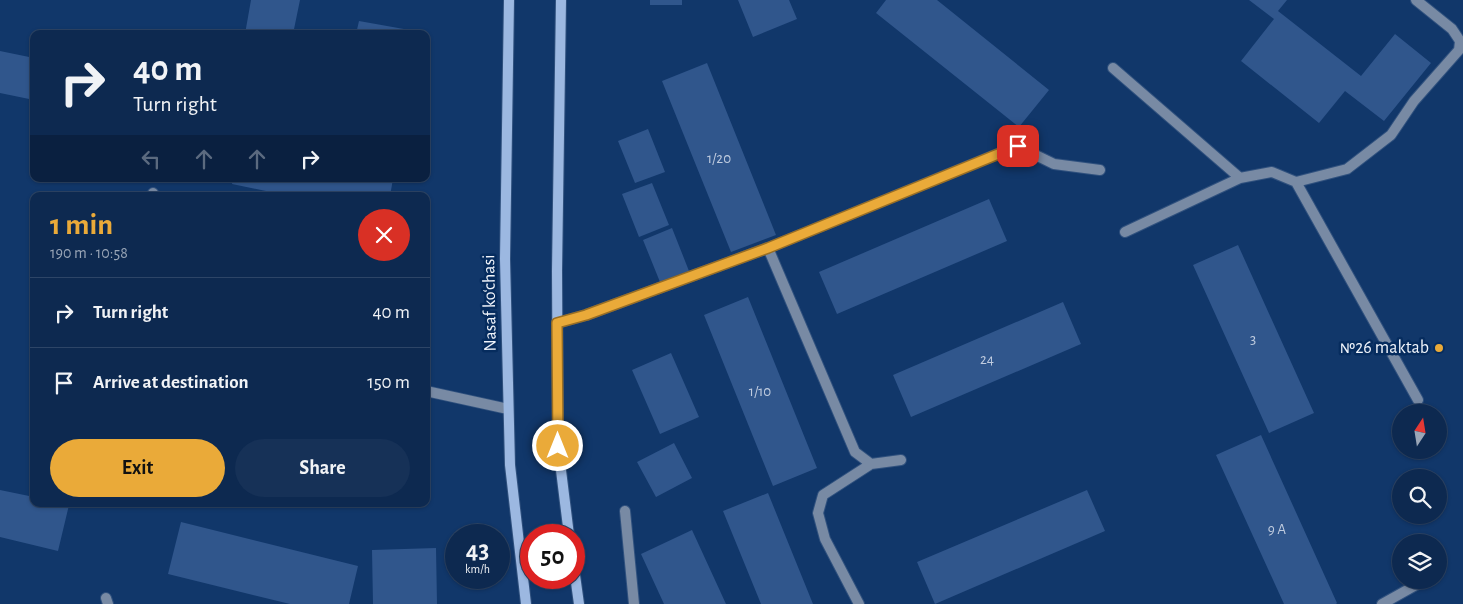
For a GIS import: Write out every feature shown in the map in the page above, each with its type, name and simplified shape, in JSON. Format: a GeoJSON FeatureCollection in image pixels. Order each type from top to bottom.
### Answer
{"type":"FeatureCollection","features":[{"type":"Feature","properties":{"kind":"main road","name":"Nasaf ko‘chasi"},"geometry":{"type":"LineString","coordinates":[[509,0],[505,259],[508,409],[510,465],[526,604]]}},
{"type":"Feature","properties":{"kind":"main road"},"geometry":{"type":"LineString","coordinates":[[560,0],[557,323],[558,446],[568,524]]}},
{"type":"Feature","properties":{"kind":"main road"},"geometry":{"type":"LineString","coordinates":[[577,589],[579,604]]}},
{"type":"Feature","properties":{"kind":"lane"},"geometry":{"type":"LineString","coordinates":[[1125,232],[1240,178],[1272,172],[1296,182],[1347,169],[1391,135],[1414,101],[1459,50],[1460,41],[1452,29],[1416,0]]}},
{"type":"Feature","properties":{"kind":"lane"},"geometry":{"type":"LineString","coordinates":[[1113,68],[1240,178]]}},
{"type":"Feature","properties":{"kind":"lane"},"geometry":{"type":"LineString","coordinates":[[557,323],[586,315],[768,248],[1018,146],[1054,164],[1100,170]]}},
{"type":"Feature","properties":{"kind":"lane"},"geometry":{"type":"LineString","coordinates":[[1296,182],[1418,400]]}},
{"type":"Feature","properties":{"kind":"lane"},"geometry":{"type":"LineString","coordinates":[[768,248],[855,452],[872,464]]}},
{"type":"Feature","properties":{"kind":"lane"},"geometry":{"type":"LineString","coordinates":[[430,392],[508,409]]}},
{"type":"Feature","properties":{"kind":"lane"},"geometry":{"type":"LineString","coordinates":[[859,604],[825,539],[818,513],[822,495],[872,464],[901,460]]}},
{"type":"Feature","properties":{"kind":"lane"},"geometry":{"type":"LineString","coordinates":[[625,511],[634,604]]}},
{"type":"Feature","properties":{"kind":"lane"},"geometry":{"type":"LineString","coordinates":[[1382,604],[1409,589]]}},
{"type":"Feature","properties":{"kind":"building"},"geometry":{"type":"Polygon","coordinates":[[[251,0],[300,0],[294,30],[246,30],[251,0]]]}},
{"type":"Feature","properties":{"kind":"building"},"geometry":{"type":"Polygon","coordinates":[[[650,0],[682,0],[682,5],[650,5],[650,0]]]}},
{"type":"Feature","properties":{"kind":"building"},"geometry":{"type":"Polygon","coordinates":[[[738,0],[789,0],[797,19],[753,37],[738,0]]]}},
{"type":"Feature","properties":{"kind":"building"},"geometry":{"type":"Polygon","coordinates":[[[886,0],[937,0],[1049,90],[1019,127],[876,13],[886,0]]]}},
{"type":"Feature","properties":{"kind":"building"},"geometry":{"type":"Polygon","coordinates":[[[1249,0],[1287,0],[1278,11],[1361,76],[1395,34],[1431,63],[1384,121],[1345,91],[1319,123],[1241,61],[1274,19],[1249,0]]]}},
{"type":"Feature","properties":{"kind":"building"},"geometry":{"type":"Polygon","coordinates":[[[359,21],[409,30],[357,30],[359,21]]]}},
{"type":"Feature","properties":{"kind":"building"},"geometry":{"type":"Polygon","coordinates":[[[0,51],[30,57],[30,99],[0,93],[0,51]]]}},
{"type":"Feature","properties":{"kind":"building"},"geometry":{"type":"Polygon","coordinates":[[[707,63],[776,235],[731,252],[662,81],[707,63]]]}},
{"type":"Feature","properties":{"kind":"building"},"geometry":{"type":"Polygon","coordinates":[[[648,129],[665,172],[635,183],[618,141],[648,129]]]}},
{"type":"Feature","properties":{"kind":"building"},"geometry":{"type":"Polygon","coordinates":[[[232,182],[392,182],[391,192],[271,192],[232,184],[232,182]]]}},
{"type":"Feature","properties":{"kind":"building"},"geometry":{"type":"Polygon","coordinates":[[[652,183],[669,225],[639,237],[622,194],[652,183]]]}},
{"type":"Feature","properties":{"kind":"building"},"geometry":{"type":"Polygon","coordinates":[[[989,199],[1007,241],[837,314],[819,272],[989,199]]]}},
{"type":"Feature","properties":{"kind":"building"},"geometry":{"type":"Polygon","coordinates":[[[672,228],[689,271],[660,282],[643,240],[672,228]]]}},
{"type":"Feature","properties":{"kind":"building"},"geometry":{"type":"Polygon","coordinates":[[[1238,245],[1314,413],[1269,433],[1193,265],[1238,245]]]}},
{"type":"Feature","properties":{"kind":"building"},"geometry":{"type":"Polygon","coordinates":[[[748,297],[817,468],[773,486],[704,315],[748,297]]]}},
{"type":"Feature","properties":{"kind":"building"},"geometry":{"type":"Polygon","coordinates":[[[1063,302],[1081,344],[911,417],[893,375],[1063,302]]]}},
{"type":"Feature","properties":{"kind":"building"},"geometry":{"type":"Polygon","coordinates":[[[671,353],[699,417],[660,434],[632,370],[671,353]]]}},
{"type":"Feature","properties":{"kind":"building"},"geometry":{"type":"Polygon","coordinates":[[[1261,435],[1336,604],[1284,604],[1216,455],[1261,435]]]}},
{"type":"Feature","properties":{"kind":"building"},"geometry":{"type":"Polygon","coordinates":[[[674,443],[692,478],[656,497],[637,462],[674,443]]]}},
{"type":"Feature","properties":{"kind":"building"},"geometry":{"type":"Polygon","coordinates":[[[0,490],[30,496],[30,507],[69,507],[58,551],[0,537],[0,490]]]}},
{"type":"Feature","properties":{"kind":"building"},"geometry":{"type":"Polygon","coordinates":[[[1087,490],[1105,531],[935,604],[917,562],[1087,490]]]}},
{"type":"Feature","properties":{"kind":"building"},"geometry":{"type":"Polygon","coordinates":[[[768,493],[813,604],[761,604],[723,511],[768,493]]]}},
{"type":"Feature","properties":{"kind":"building"},"geometry":{"type":"Polygon","coordinates":[[[181,522],[358,566],[349,604],[290,604],[168,574],[181,522]]]}},
{"type":"Feature","properties":{"kind":"building"},"geometry":{"type":"Polygon","coordinates":[[[692,530],[726,604],[664,604],[641,554],[692,530]]]}},
{"type":"Feature","properties":{"kind":"building"},"geometry":{"type":"Polygon","coordinates":[[[436,548],[437,604],[373,604],[372,550],[436,548]]]}},
{"type":"Feature","properties":{"kind":"place","name":"№26 maktab"},"geometry":{"type":"Point","coordinates":[1439,348]}},
{"type":"Feature","properties":{"kind":"route"},"geometry":{"type":"LineString","coordinates":[[558,446],[557,323],[586,315],[768,248],[1018,146]]}}]}
